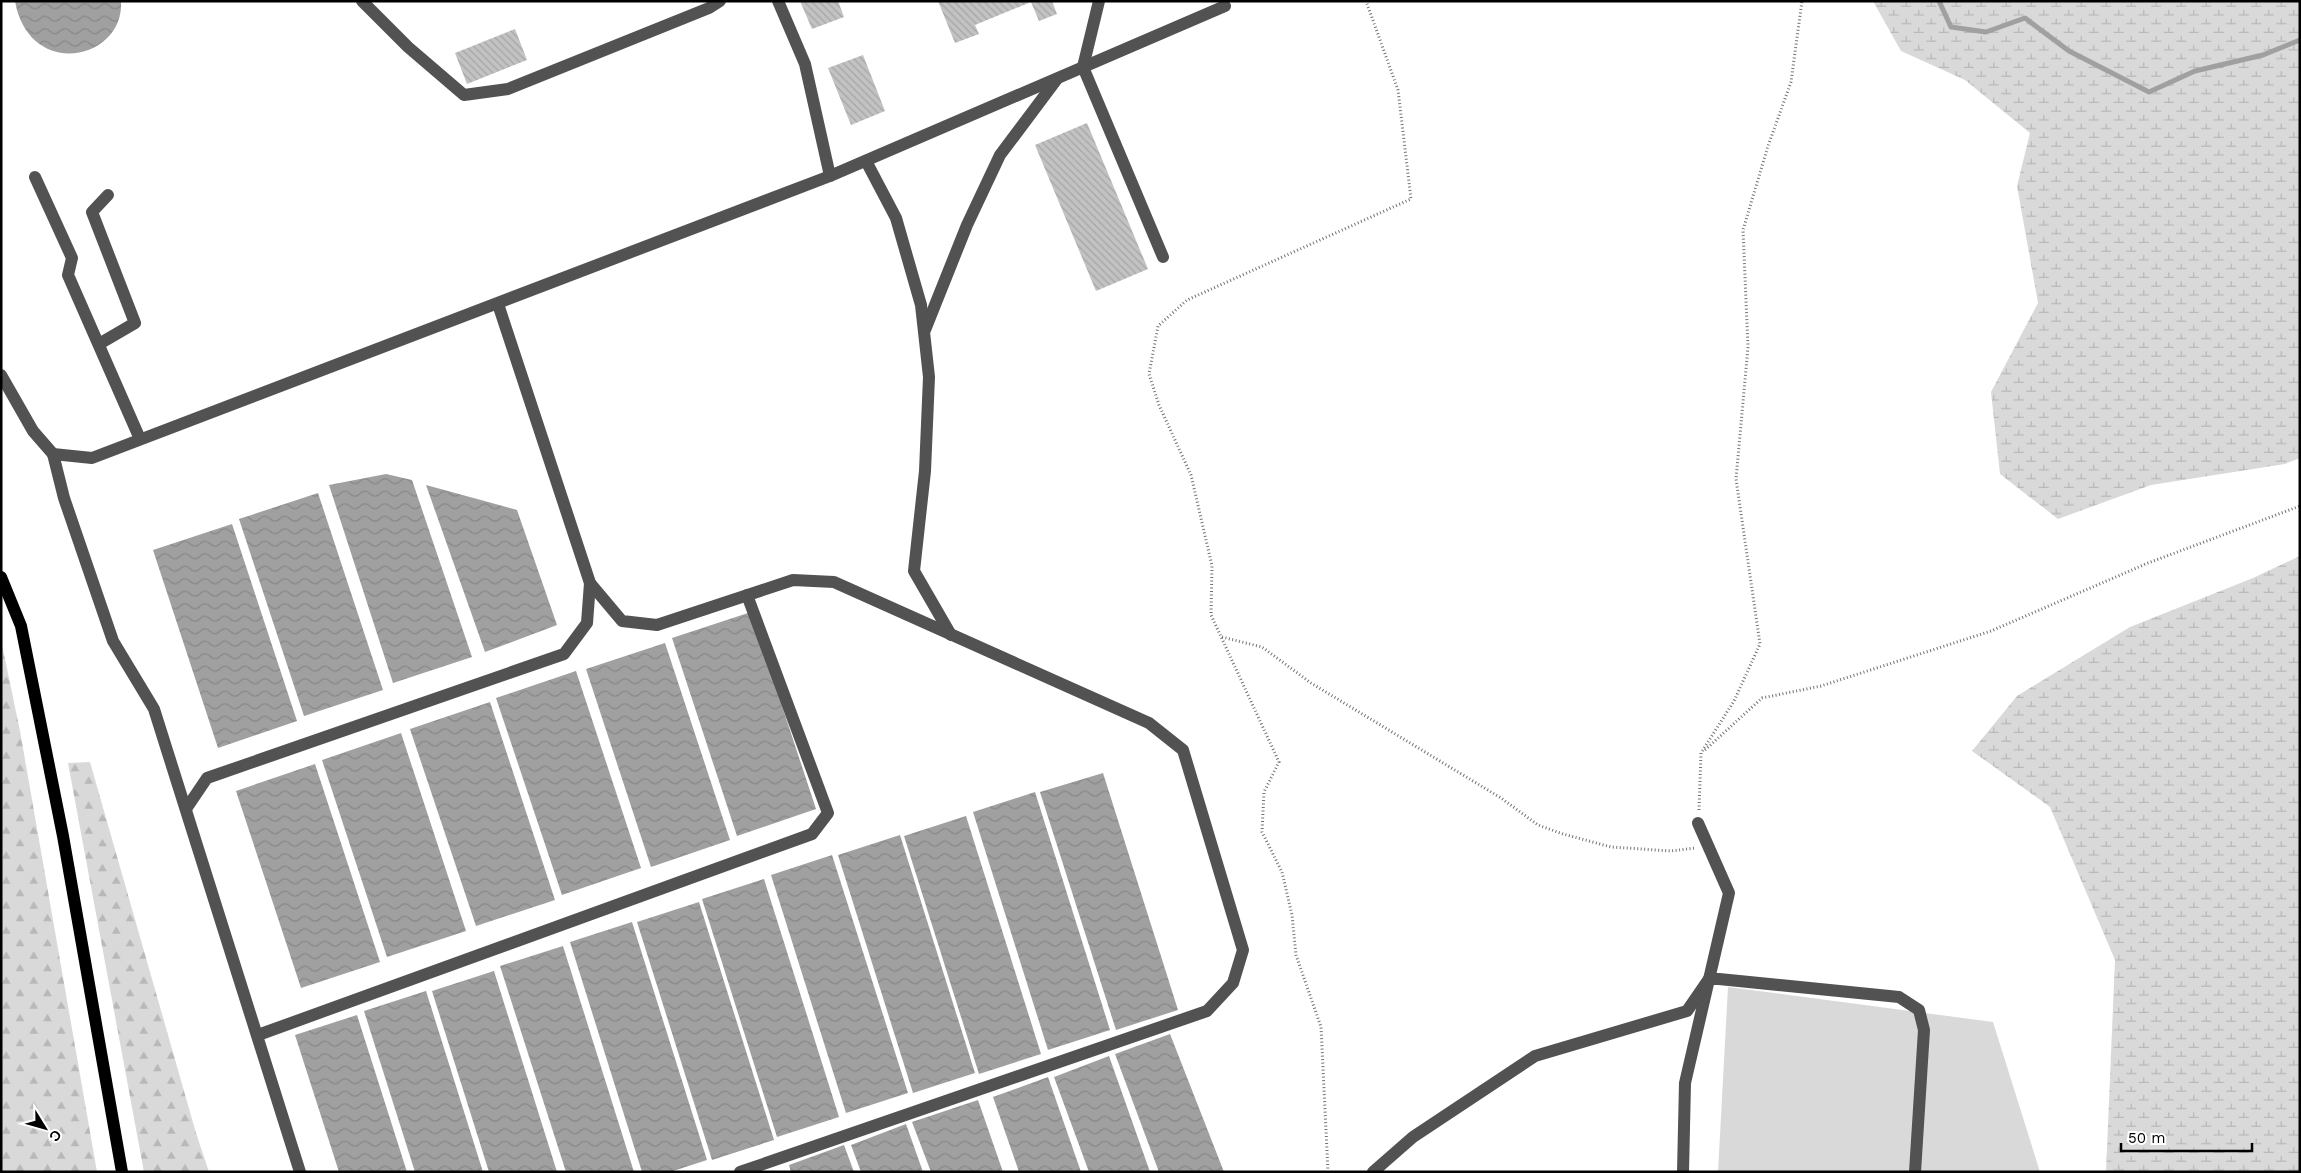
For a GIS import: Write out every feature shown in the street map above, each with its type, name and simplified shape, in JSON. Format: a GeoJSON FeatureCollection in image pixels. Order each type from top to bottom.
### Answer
{"type":"FeatureCollection","features":[{"type":"Feature","properties":{"kind":"main road"},"geometry":{"type":"LineString","coordinates":[[1,577],[21,626],[63,836],[122,1172]]}},
{"type":"Feature","properties":{"kind":"street"},"geometry":{"type":"LineString","coordinates":[[362,1],[408,47],[464,95],[508,88],[709,8],[720,1]]}},
{"type":"Feature","properties":{"kind":"street"},"geometry":{"type":"LineString","coordinates":[[778,1],[805,64],[830,176]]}},
{"type":"Feature","properties":{"kind":"street"},"geometry":{"type":"LineString","coordinates":[[1099,1],[1083,67],[1163,257]]}},
{"type":"Feature","properties":{"kind":"street"},"geometry":{"type":"LineString","coordinates":[[53,454],[92,458],[498,304],[830,176],[1225,6]]}},
{"type":"Feature","properties":{"kind":"street"},"geometry":{"type":"LineString","coordinates":[[924,332],[967,225],[1000,154],[1058,78]]}},
{"type":"Feature","properties":{"kind":"street"},"geometry":{"type":"LineString","coordinates":[[866,161],[896,218],[921,305],[929,376],[925,471],[914,571],[951,635]]}},
{"type":"Feature","properties":{"kind":"street"},"geometry":{"type":"LineString","coordinates":[[35,177],[72,258],[68,275],[140,439]]}},
{"type":"Feature","properties":{"kind":"street"},"geometry":{"type":"LineString","coordinates":[[99,344],[135,323],[92,212],[108,195]]}},
{"type":"Feature","properties":{"kind":"street"},"geometry":{"type":"LineString","coordinates":[[186,809],[207,778],[564,654],[588,623],[590,583],[498,304]]}},
{"type":"Feature","properties":{"kind":"street"},"geometry":{"type":"LineString","coordinates":[[1,375],[33,431],[53,454],[64,498],[113,641],[154,709],[300,1172]]}},
{"type":"Feature","properties":{"kind":"street"},"geometry":{"type":"LineString","coordinates":[[590,583],[622,621],[657,625],[793,580],[834,582],[1149,723],[1182,750],[1243,950],[1233,983],[1207,1011],[740,1172]]}},
{"type":"Feature","properties":{"kind":"street"},"geometry":{"type":"LineString","coordinates":[[258,1035],[812,834],[828,813],[747,595]]}},
{"type":"Feature","properties":{"kind":"street"},"geometry":{"type":"LineString","coordinates":[[1683,1172],[1684,1083],[1729,894],[1698,823]]}},
{"type":"Feature","properties":{"kind":"street"},"geometry":{"type":"LineString","coordinates":[[1372,1172],[1413,1137],[1535,1056],[1688,1011],[1709,979]]}},
{"type":"Feature","properties":{"kind":"street"},"geometry":{"type":"LineString","coordinates":[[1709,979],[1851,990],[1899,997],[1919,1010],[1924,1030],[1915,1172]]}},
{"type":"Feature","properties":{"kind":"path"},"geometry":{"type":"LineString","coordinates":[[1328,1172],[1321,1027],[1296,955],[1292,915],[1282,872],[1262,832],[1264,792],[1278,762],[1211,615],[1212,566],[1191,475],[1159,405],[1149,374],[1158,326],[1187,300],[1411,199],[1398,90],[1366,1]]}},
{"type":"Feature","properties":{"kind":"path"},"geometry":{"type":"LineString","coordinates":[[1698,823],[1701,753],[1734,701],[1760,644],[1736,479],[1748,347],[1743,230],[1768,146],[1791,82],[1802,1]]}},
{"type":"Feature","properties":{"kind":"path"},"geometry":{"type":"LineString","coordinates":[[1701,753],[1762,698],[1821,686],[1991,631],[2148,564],[2300,506]]}},
{"type":"Feature","properties":{"kind":"path"},"geometry":{"type":"LineString","coordinates":[[1221,637],[1262,646],[1311,684],[1501,798],[1538,825],[1611,847],[1671,851],[1708,846]]}},
{"type":"Feature","properties":{"kind":"green space"},"geometry":{"type":"Polygon","coordinates":[[[1873,1],[2300,1],[2300,458],[2285,464],[2151,485],[2058,519],[2000,474],[1991,392],[2038,303],[2017,186],[2030,133],[1965,80],[1901,51],[1873,1]]]}},
{"type":"Feature","properties":{"kind":"green space"},"geometry":{"type":"Polygon","coordinates":[[[2300,556],[2300,1172],[2106,1172],[2115,960],[2050,807],[1972,751],[2017,696],[2130,627],[2253,578],[2300,556]]]}},
{"type":"Feature","properties":{"kind":"green space"},"geometry":{"type":"Polygon","coordinates":[[[1,640],[20,731],[97,1172],[1,1172],[1,640]]]}},
{"type":"Feature","properties":{"kind":"green space"},"geometry":{"type":"Polygon","coordinates":[[[90,762],[196,1133],[209,1172],[144,1172],[68,763],[90,762]]]}},
{"type":"Feature","properties":{"kind":"green space"},"geometry":{"type":"Polygon","coordinates":[[[1728,987],[1993,1022],[2040,1172],[1718,1172],[1728,987]]]}},
{"type":"Feature","properties":{"kind":"water"},"geometry":{"type":"Polygon","coordinates":[[[15,1],[121,1],[118,21],[108,37],[93,48],[75,53],[56,52],[38,43],[24,26],[15,1]]]}},
{"type":"Feature","properties":{"kind":"water"},"geometry":{"type":"Polygon","coordinates":[[[386,474],[412,480],[472,657],[393,683],[329,485],[386,474]]]}},
{"type":"Feature","properties":{"kind":"water"},"geometry":{"type":"Polygon","coordinates":[[[426,485],[517,510],[557,625],[485,652],[426,485]]]}},
{"type":"Feature","properties":{"kind":"water"},"geometry":{"type":"Polygon","coordinates":[[[318,493],[383,690],[304,716],[239,519],[318,493]]]}},
{"type":"Feature","properties":{"kind":"water"},"geometry":{"type":"Polygon","coordinates":[[[232,524],[297,721],[218,748],[153,550],[232,524]]]}},
{"type":"Feature","properties":{"kind":"water"},"geometry":{"type":"Polygon","coordinates":[[[751,612],[816,809],[737,836],[672,638],[751,612]]]}},
{"type":"Feature","properties":{"kind":"water"},"geometry":{"type":"Polygon","coordinates":[[[665,643],[730,840],[651,867],[586,669],[665,643]]]}},
{"type":"Feature","properties":{"kind":"water"},"geometry":{"type":"Polygon","coordinates":[[[576,671],[641,868],[562,895],[496,698],[576,671]]]}},
{"type":"Feature","properties":{"kind":"water"},"geometry":{"type":"Polygon","coordinates":[[[490,702],[555,900],[476,926],[410,729],[490,702]]]}},
{"type":"Feature","properties":{"kind":"water"},"geometry":{"type":"Polygon","coordinates":[[[401,733],[466,931],[387,957],[322,760],[401,733]]]}},
{"type":"Feature","properties":{"kind":"water"},"geometry":{"type":"Polygon","coordinates":[[[315,764],[380,962],[301,988],[236,791],[315,764]]]}},
{"type":"Feature","properties":{"kind":"water"},"geometry":{"type":"Polygon","coordinates":[[[1103,773],[1178,1010],[1116,1030],[1040,792],[1103,773]]]}},
{"type":"Feature","properties":{"kind":"water"},"geometry":{"type":"Polygon","coordinates":[[[1035,792],[1110,1030],[1048,1050],[973,812],[1035,792]]]}},
{"type":"Feature","properties":{"kind":"water"},"geometry":{"type":"Polygon","coordinates":[[[966,816],[1041,1054],[979,1074],[904,836],[966,816]]]}},
{"type":"Feature","properties":{"kind":"water"},"geometry":{"type":"Polygon","coordinates":[[[900,835],[975,1073],[913,1093],[838,855],[900,835]]]}},
{"type":"Feature","properties":{"kind":"water"},"geometry":{"type":"Polygon","coordinates":[[[832,855],[908,1093],[846,1113],[771,875],[832,855]]]}},
{"type":"Feature","properties":{"kind":"water"},"geometry":{"type":"Polygon","coordinates":[[[764,879],[839,1117],[777,1137],[702,899],[764,879]]]}},
{"type":"Feature","properties":{"kind":"water"},"geometry":{"type":"Polygon","coordinates":[[[699,902],[774,1140],[712,1160],[637,922],[699,902]]]}},
{"type":"Feature","properties":{"kind":"water"},"geometry":{"type":"Polygon","coordinates":[[[632,922],[707,1160],[670,1172],[642,1172],[570,942],[632,922]]]}},
{"type":"Feature","properties":{"kind":"water"},"geometry":{"type":"Polygon","coordinates":[[[563,946],[634,1172],[566,1172],[500,966],[563,946]]]}},
{"type":"Feature","properties":{"kind":"water"},"geometry":{"type":"Polygon","coordinates":[[[494,971],[557,1172],[489,1172],[432,991],[494,971]]]}},
{"type":"Feature","properties":{"kind":"water"},"geometry":{"type":"Polygon","coordinates":[[[426,991],[483,1172],[415,1172],[364,1011],[426,991]]]}},
{"type":"Feature","properties":{"kind":"water"},"geometry":{"type":"Polygon","coordinates":[[[357,1015],[407,1172],[339,1172],[295,1035],[357,1015]]]}},
{"type":"Feature","properties":{"kind":"water"},"geometry":{"type":"Polygon","coordinates":[[[1170,1034],[1224,1172],[1159,1172],[1115,1054],[1170,1034]]]}},
{"type":"Feature","properties":{"kind":"water"},"geometry":{"type":"Polygon","coordinates":[[[1109,1056],[1150,1172],[1089,1172],[1054,1077],[1109,1056]]]}},
{"type":"Feature","properties":{"kind":"water"},"geometry":{"type":"Polygon","coordinates":[[[1048,1077],[1081,1172],[1019,1172],[993,1097],[1048,1077]]]}},
{"type":"Feature","properties":{"kind":"water"},"geometry":{"type":"Polygon","coordinates":[[[978,1100],[1003,1172],[931,1172],[912,1122],[978,1100]]]}},
{"type":"Feature","properties":{"kind":"water"},"geometry":{"type":"Polygon","coordinates":[[[906,1124],[923,1172],[861,1172],[851,1145],[906,1124]]]}},
{"type":"Feature","properties":{"kind":"water"},"geometry":{"type":"Polygon","coordinates":[[[844,1145],[854,1172],[791,1172],[789,1165],[844,1145]]]}},
{"type":"Feature","properties":{"kind":"building"},"geometry":{"type":"Polygon","coordinates":[[[800,1],[838,1],[844,17],[812,29],[800,1]]]}},
{"type":"Feature","properties":{"kind":"building"},"geometry":{"type":"Polygon","coordinates":[[[938,1],[1052,1],[1057,14],[1039,21],[1031,2],[975,25],[979,34],[955,43],[938,1]]]}},
{"type":"Feature","properties":{"kind":"building"},"geometry":{"type":"Polygon","coordinates":[[[515,29],[527,60],[467,84],[455,53],[515,29]]]}},
{"type":"Feature","properties":{"kind":"building"},"geometry":{"type":"Polygon","coordinates":[[[863,55],[885,111],[851,125],[828,68],[863,55]]]}},
{"type":"Feature","properties":{"kind":"building"},"geometry":{"type":"Polygon","coordinates":[[[1087,123],[1148,269],[1096,291],[1035,145],[1087,123]]]}},
{"type":"Feature","properties":{"kind":"waterway"},"geometry":{"type":"LineString","coordinates":[[1939,1],[1951,27],[1986,32],[2025,18],[2069,51],[2149,92],[2195,71],[2263,55],[2300,40]]}}]}
